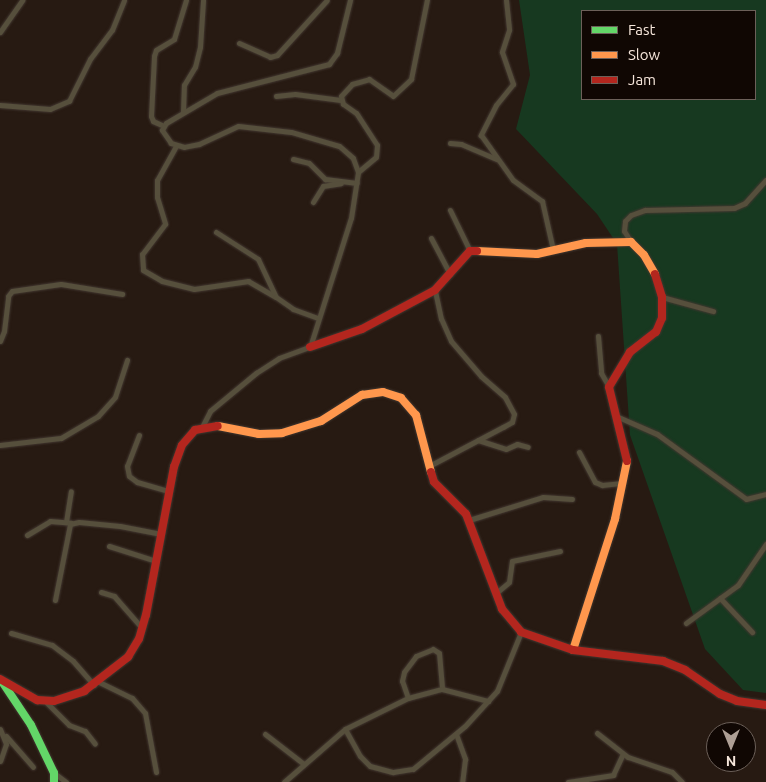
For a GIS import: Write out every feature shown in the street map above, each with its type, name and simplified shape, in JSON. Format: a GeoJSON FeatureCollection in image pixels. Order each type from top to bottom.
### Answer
{"type":"FeatureCollection","features":[{"type":"Feature","properties":{"kind":"main road"},"geometry":{"type":"LineString","coordinates":[[310,347],[362,329],[435,290],[470,251],[489,249],[527,254],[586,244],[631,242],[652,267],[662,296],[662,318],[656,332],[630,352],[609,387],[628,461],[620,484],[615,519],[573,650]]}},
{"type":"Feature","properties":{"kind":"main road"},"geometry":{"type":"LineString","coordinates":[[1,680],[28,696],[46,701],[73,696],[96,683],[128,657],[142,628],[168,491],[182,445],[188,436],[202,426],[222,426],[259,434],[282,432],[321,421],[362,395],[373,392],[393,394],[416,415],[434,482],[459,505],[469,520],[496,594],[512,623],[521,632],[573,650],[663,661],[685,670],[720,694],[737,701],[766,705]]}},
{"type":"Feature","properties":{"kind":"main road"},"geometry":{"type":"LineString","coordinates":[[1,680],[31,725],[54,773],[54,782]]}},
{"type":"Feature","properties":{"kind":"street"},"geometry":{"type":"LineString","coordinates":[[0,32],[22,0]]}},
{"type":"Feature","properties":{"kind":"street"},"geometry":{"type":"LineString","coordinates":[[0,105],[50,109],[68,101],[90,59],[114,26],[124,0]]}},
{"type":"Feature","properties":{"kind":"street"},"geometry":{"type":"LineString","coordinates":[[164,126],[153,121],[151,116],[155,52],[174,39],[186,0]]}},
{"type":"Feature","properties":{"kind":"street"},"geometry":{"type":"LineString","coordinates":[[239,43],[270,56],[277,55],[328,0]]}},
{"type":"Feature","properties":{"kind":"street"},"geometry":{"type":"LineString","coordinates":[[202,426],[210,411],[256,373],[274,360],[310,347],[351,218],[358,172],[353,158],[339,146],[290,132],[238,126],[192,147],[176,146],[163,133],[164,126],[183,112],[225,90],[329,64],[338,53],[350,0]]}},
{"type":"Feature","properties":{"kind":"street"},"geometry":{"type":"LineString","coordinates":[[341,100],[348,86],[366,79],[372,80],[393,96],[411,79],[427,0]]}},
{"type":"Feature","properties":{"kind":"street"},"geometry":{"type":"LineString","coordinates":[[506,0],[509,30],[502,52],[513,84],[496,105],[481,135],[513,180],[542,201],[553,250]]}},
{"type":"Feature","properties":{"kind":"street"},"geometry":{"type":"LineString","coordinates":[[183,112],[184,85],[195,67],[200,47],[201,1]]}},
{"type":"Feature","properties":{"kind":"street"},"geometry":{"type":"LineString","coordinates":[[276,96],[295,94],[341,100],[356,112],[376,145],[376,157],[358,172]]}},
{"type":"Feature","properties":{"kind":"street"},"geometry":{"type":"LineString","coordinates":[[450,143],[461,144],[497,159]]}},
{"type":"Feature","properties":{"kind":"street"},"geometry":{"type":"LineString","coordinates":[[176,146],[158,172],[156,188],[165,224],[142,254],[143,270],[162,281],[194,289],[248,281],[293,309],[318,318]]}},
{"type":"Feature","properties":{"kind":"street"},"geometry":{"type":"LineString","coordinates":[[293,159],[309,163],[325,179],[357,183]]}},
{"type":"Feature","properties":{"kind":"street"},"geometry":{"type":"LineString","coordinates":[[631,242],[624,231],[625,221],[631,215],[645,210],[734,208],[746,203],[766,180]]}},
{"type":"Feature","properties":{"kind":"street"},"geometry":{"type":"LineString","coordinates":[[313,202],[323,186],[343,182]]}},
{"type":"Feature","properties":{"kind":"street"},"geometry":{"type":"LineString","coordinates":[[450,210],[470,251]]}},
{"type":"Feature","properties":{"kind":"street"},"geometry":{"type":"LineString","coordinates":[[216,232],[258,259],[276,297]]}},
{"type":"Feature","properties":{"kind":"street"},"geometry":{"type":"LineString","coordinates":[[432,238],[450,274]]}},
{"type":"Feature","properties":{"kind":"street"},"geometry":{"type":"LineString","coordinates":[[0,341],[4,331],[8,296],[12,291],[61,284],[122,294]]}},
{"type":"Feature","properties":{"kind":"street"},"geometry":{"type":"LineString","coordinates":[[429,466],[512,422],[514,414],[505,397],[481,376],[451,341],[441,319],[435,290]]}},
{"type":"Feature","properties":{"kind":"street"},"geometry":{"type":"LineString","coordinates":[[662,296],[714,311]]}},
{"type":"Feature","properties":{"kind":"street"},"geometry":{"type":"LineString","coordinates":[[598,336],[601,374],[609,387]]}},
{"type":"Feature","properties":{"kind":"street"},"geometry":{"type":"LineString","coordinates":[[0,445],[61,438],[98,416],[115,397],[127,360]]}},
{"type":"Feature","properties":{"kind":"street"},"geometry":{"type":"LineString","coordinates":[[616,416],[657,434],[746,499],[766,494]]}},
{"type":"Feature","properties":{"kind":"street"},"geometry":{"type":"LineString","coordinates":[[140,435],[128,466],[129,476],[138,482],[168,491]]}},
{"type":"Feature","properties":{"kind":"street"},"geometry":{"type":"LineString","coordinates":[[478,440],[506,449],[517,444],[528,447]]}},
{"type":"Feature","properties":{"kind":"street"},"geometry":{"type":"LineString","coordinates":[[579,452],[595,482],[602,485],[620,484]]}},
{"type":"Feature","properties":{"kind":"street"},"geometry":{"type":"LineString","coordinates":[[55,600],[69,523],[72,491]]}},
{"type":"Feature","properties":{"kind":"street"},"geometry":{"type":"LineString","coordinates":[[469,520],[543,497],[572,499]]}},
{"type":"Feature","properties":{"kind":"street"},"geometry":{"type":"LineString","coordinates":[[27,535],[50,521],[120,526],[160,534]]}},
{"type":"Feature","properties":{"kind":"street"},"geometry":{"type":"LineString","coordinates":[[686,623],[748,574],[766,544]]}},
{"type":"Feature","properties":{"kind":"street"},"geometry":{"type":"LineString","coordinates":[[109,546],[156,561]]}},
{"type":"Feature","properties":{"kind":"street"},"geometry":{"type":"LineString","coordinates":[[496,594],[509,582],[512,561],[560,551]]}},
{"type":"Feature","properties":{"kind":"street"},"geometry":{"type":"LineString","coordinates":[[102,592],[114,596],[142,628]]}},
{"type":"Feature","properties":{"kind":"street"},"geometry":{"type":"LineString","coordinates":[[720,598],[752,632]]}},
{"type":"Feature","properties":{"kind":"street"},"geometry":{"type":"LineString","coordinates":[[11,632],[52,645],[73,660],[96,683],[132,698],[145,713],[156,772]]}},
{"type":"Feature","properties":{"kind":"street"},"geometry":{"type":"LineString","coordinates":[[345,729],[364,762],[370,766],[403,773],[413,769],[456,734],[488,702],[503,680],[521,632]]}},
{"type":"Feature","properties":{"kind":"street"},"geometry":{"type":"LineString","coordinates":[[408,698],[402,681],[404,672],[416,656],[433,649],[439,653],[442,689]]}},
{"type":"Feature","properties":{"kind":"street"},"geometry":{"type":"LineString","coordinates":[[284,782],[345,729],[408,698],[442,689],[488,702]]}},
{"type":"Feature","properties":{"kind":"street"},"geometry":{"type":"LineString","coordinates":[[46,701],[69,725],[85,731],[95,744]]}},
{"type":"Feature","properties":{"kind":"street"},"geometry":{"type":"LineString","coordinates":[[0,729],[33,767]]}},
{"type":"Feature","properties":{"kind":"street"},"geometry":{"type":"LineString","coordinates":[[597,733],[623,754],[672,772],[682,782]]}},
{"type":"Feature","properties":{"kind":"street"},"geometry":{"type":"LineString","coordinates":[[265,734],[304,764]]}},
{"type":"Feature","properties":{"kind":"street"},"geometry":{"type":"LineString","coordinates":[[456,734],[465,759],[462,782]]}},
{"type":"Feature","properties":{"kind":"street"},"geometry":{"type":"LineString","coordinates":[[0,761],[6,751],[6,736]]}},
{"type":"Feature","properties":{"kind":"street"},"geometry":{"type":"LineString","coordinates":[[568,782],[613,775],[623,754]]}},
{"type":"Feature","properties":{"kind":"street"},"geometry":{"type":"LineString","coordinates":[[54,773],[66,782]]}},
{"type":"Feature","properties":{"kind":"green space"},"geometry":{"type":"Polygon","coordinates":[[[519,0],[766,0],[766,693],[743,690],[705,649],[630,435],[617,244],[597,214],[516,129],[530,75],[519,0]]]}},
{"type":"Feature","properties":{"kind":"traffic: fast"},"geometry":{"type":"LineString","coordinates":[[3,683],[31,725],[54,773],[54,782]]}},
{"type":"Feature","properties":{"kind":"traffic: slow"},"geometry":{"type":"LineString","coordinates":[[477,251],[537,254],[586,243],[631,242],[644,255],[655,274]]}},
{"type":"Feature","properties":{"kind":"traffic: slow"},"geometry":{"type":"LineString","coordinates":[[218,426],[259,434],[282,433],[321,421],[362,395],[383,392],[401,398],[416,415],[431,472]]}},
{"type":"Feature","properties":{"kind":"traffic: slow"},"geometry":{"type":"LineString","coordinates":[[573,650],[615,519],[627,461]]}},
{"type":"Feature","properties":{"kind":"traffic: jam"},"geometry":{"type":"LineString","coordinates":[[310,347],[362,329],[435,290],[470,251],[477,251]]}},
{"type":"Feature","properties":{"kind":"traffic: jam"},"geometry":{"type":"LineString","coordinates":[[627,461],[609,387],[630,352],[656,332],[662,318],[662,297],[655,274]]}},
{"type":"Feature","properties":{"kind":"traffic: jam"},"geometry":{"type":"LineString","coordinates":[[0,679],[37,700],[54,701],[84,691],[128,657],[139,639],[146,615],[174,467],[182,445],[195,430],[218,426]]}},
{"type":"Feature","properties":{"kind":"traffic: jam"},"geometry":{"type":"LineString","coordinates":[[431,472],[434,482],[466,514],[502,609],[521,632],[573,650],[663,661],[685,670],[720,694],[737,701],[766,705]]}}]}
